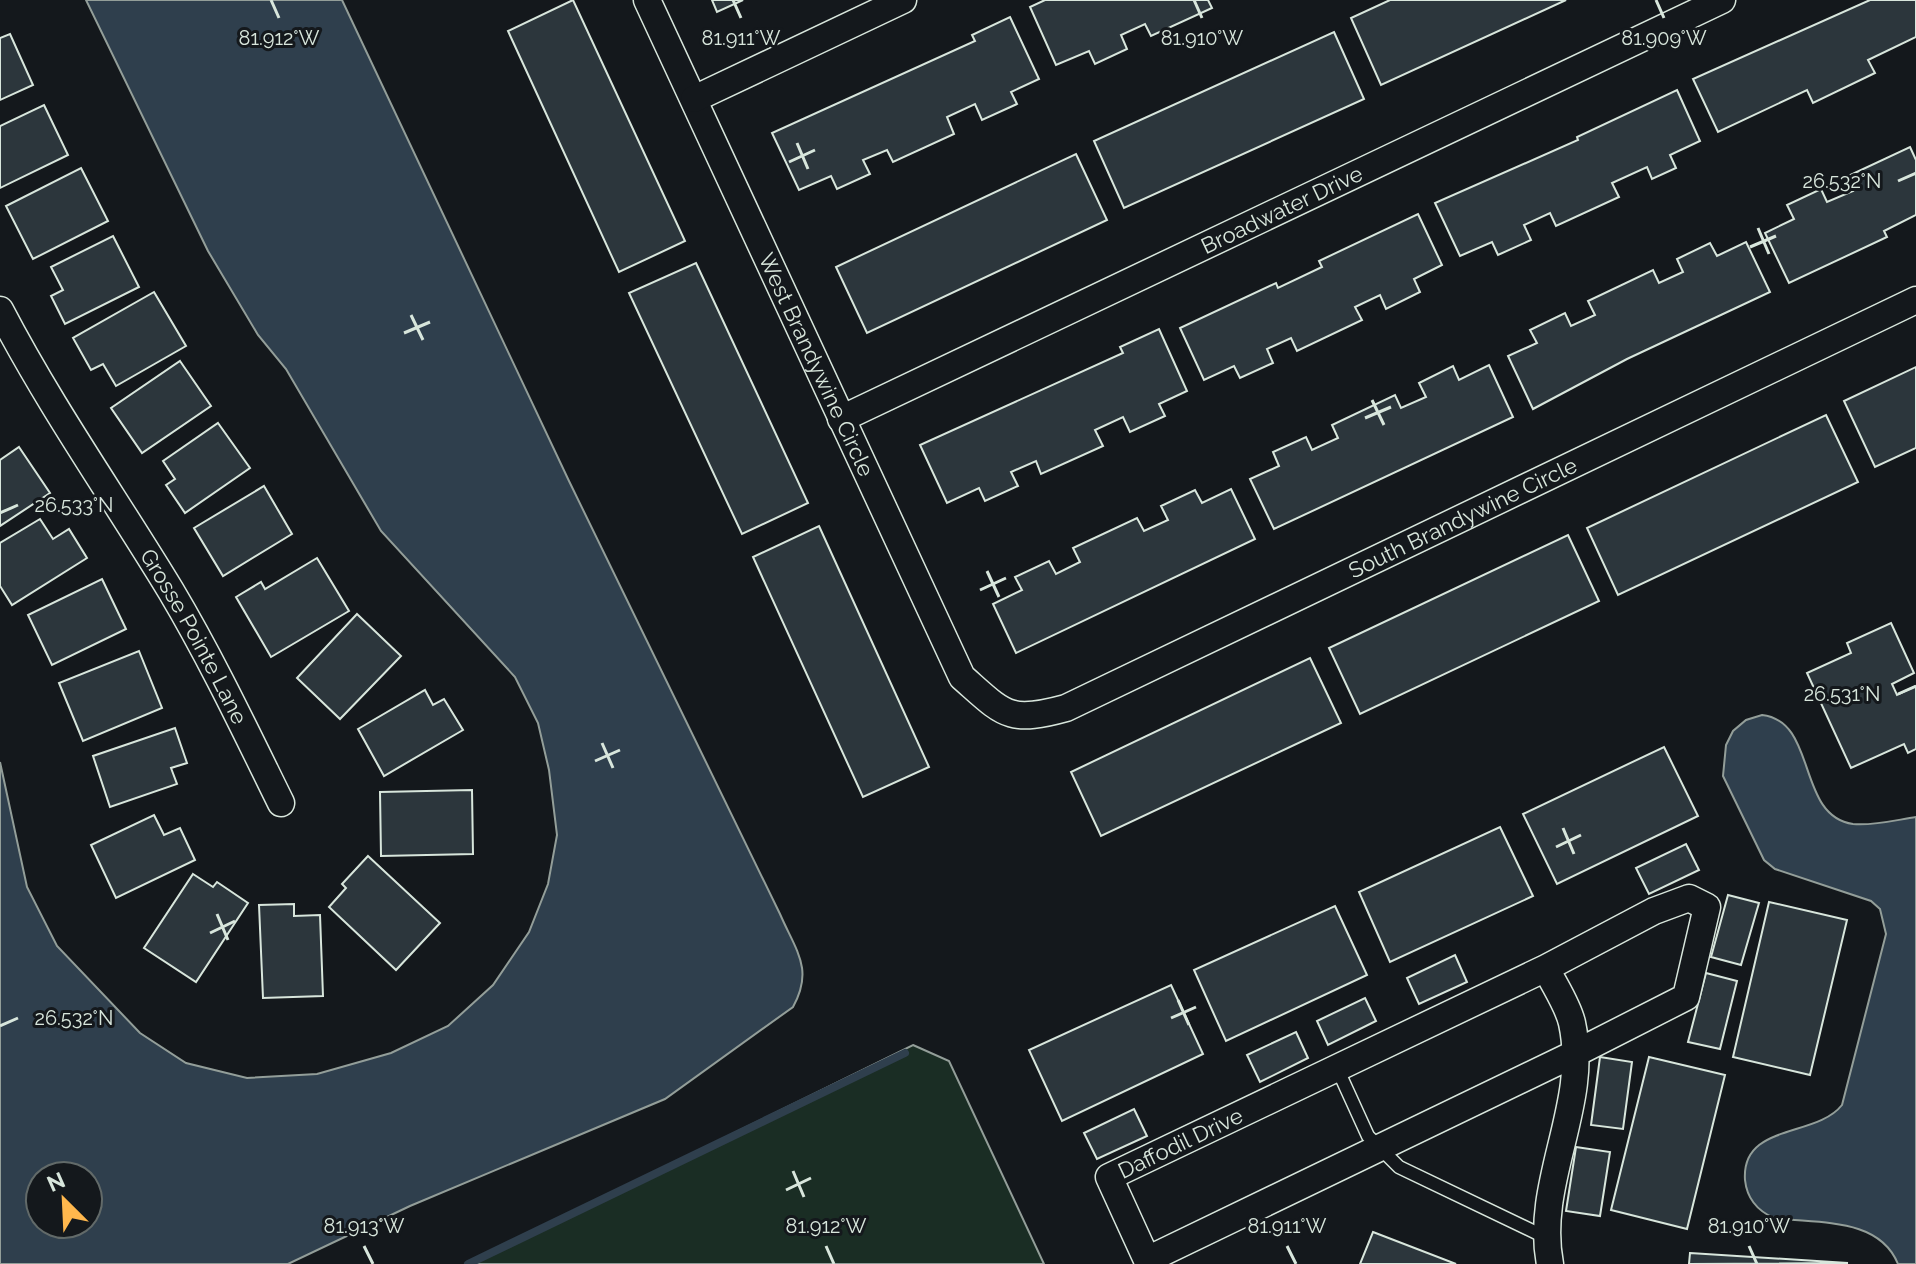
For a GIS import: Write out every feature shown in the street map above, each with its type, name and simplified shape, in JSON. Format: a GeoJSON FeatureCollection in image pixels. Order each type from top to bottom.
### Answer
{"type":"FeatureCollection","features":[{"type":"Feature","properties":{"kind":"street","name":"West Brandywine Circle"},"geometry":{"type":"LineString","coordinates":[[647,0],[962,677],[1004,714]]}},
{"type":"Feature","properties":{"kind":"street"},"geometry":{"type":"LineString","coordinates":[[694,99],[903,0]]}},
{"type":"Feature","properties":{"kind":"street","name":"Broadwater Drive"},"geometry":{"type":"LineString","coordinates":[[841,419],[1722,0]]}},
{"type":"Feature","properties":{"kind":"street","name":"South Brandywine Circle"},"geometry":{"type":"LineString","coordinates":[[1004,714],[1035,717],[1066,708],[1916,300]]}},
{"type":"Feature","properties":{"kind":"street","name":"Grosse Pointe Lane"},"geometry":{"type":"LineString","coordinates":[[0,310],[76,443],[179,605],[281,803]]}},
{"type":"Feature","properties":{"kind":"street","name":"Daffodil Drive"},"geometry":{"type":"LineString","coordinates":[[1689,898],[1707,907],[1686,997],[1574,1054],[1147,1260],[1109,1177],[1546,968],[1654,911],[1689,898]]}},
{"type":"Feature","properties":{"kind":"street"},"geometry":{"type":"LineString","coordinates":[[1546,968],[1572,1022],[1576,1076],[1549,1189],[1545,1237],[1550,1264]]}},
{"type":"Feature","properties":{"kind":"lane"},"geometry":{"type":"LineString","coordinates":[[1337,1068],[1368,1136],[1399,1167],[1545,1237]]}},
{"type":"Feature","properties":{"kind":"green space"},"geometry":{"type":"Polygon","coordinates":[[[913,1045],[949,1061],[1044,1264],[468,1264],[913,1045]]]}},
{"type":"Feature","properties":{"kind":"water"},"geometry":{"type":"Polygon","coordinates":[[[86,0],[342,0],[569,481],[792,939],[802,971],[799,994],[793,1007],[665,1099],[410,1206],[288,1264],[0,1264],[0,762],[27,887],[57,946],[140,1033],[186,1063],[247,1078],[317,1074],[391,1053],[448,1026],[493,985],[529,932],[548,884],[557,835],[549,770],[538,723],[515,677],[381,531],[286,369],[258,335],[208,251],[86,0]]]}},
{"type":"Feature","properties":{"kind":"water"},"geometry":{"type":"Polygon","coordinates":[[[1762,715],[1780,721],[1792,733],[1814,788],[1835,817],[1861,824],[1916,817],[1916,1264],[1898,1264],[1889,1249],[1862,1230],[1774,1218],[1754,1204],[1746,1187],[1747,1162],[1755,1149],[1767,1140],[1815,1123],[1842,1105],[1886,934],[1880,909],[1871,901],[1775,869],[1764,860],[1723,776],[1726,745],[1733,731],[1746,720],[1762,715]]]}},
{"type":"Feature","properties":{"kind":"building"},"geometry":{"type":"Polygon","coordinates":[[[573,0],[685,241],[619,272],[508,31],[573,0]]]}},
{"type":"Feature","properties":{"kind":"building"},"geometry":{"type":"Polygon","coordinates":[[[712,0],[743,0],[717,12],[712,0]]]}},
{"type":"Feature","properties":{"kind":"building"},"geometry":{"type":"Polygon","coordinates":[[[1045,0],[1208,0],[1212,8],[1151,36],[1145,24],[1121,35],[1127,49],[1095,64],[1089,51],[1056,65],[1030,7],[1045,0]]]}},
{"type":"Feature","properties":{"kind":"building"},"geometry":{"type":"Polygon","coordinates":[[[1390,0],[1566,0],[1381,85],[1351,18],[1390,0]]]}},
{"type":"Feature","properties":{"kind":"building"},"geometry":{"type":"Polygon","coordinates":[[[1870,0],[1916,0],[1916,37],[1868,60],[1875,73],[1813,103],[1807,90],[1718,132],[1693,79],[1870,0]]]}},
{"type":"Feature","properties":{"kind":"building"},"geometry":{"type":"Polygon","coordinates":[[[1010,17],[1039,79],[1011,92],[1017,104],[982,120],[975,104],[947,117],[954,134],[893,162],[887,150],[863,160],[870,174],[837,189],[831,176],[799,190],[772,133],[975,41],[972,35],[1010,17]]]}},
{"type":"Feature","properties":{"kind":"building"},"geometry":{"type":"Polygon","coordinates":[[[1334,32],[1364,99],[1124,208],[1094,141],[1334,32]]]}},
{"type":"Feature","properties":{"kind":"building"},"geometry":{"type":"Polygon","coordinates":[[[10,34],[33,85],[0,100],[0,38],[10,34]]]}},
{"type":"Feature","properties":{"kind":"building"},"geometry":{"type":"Polygon","coordinates":[[[1677,90],[1700,141],[1670,155],[1676,168],[1652,179],[1647,167],[1612,183],[1619,197],[1556,226],[1550,213],[1524,225],[1531,240],[1498,255],[1492,242],[1460,256],[1435,203],[1578,140],[1577,137],[1677,90]]]}},
{"type":"Feature","properties":{"kind":"building"},"geometry":{"type":"Polygon","coordinates":[[[44,105],[68,155],[0,188],[0,126],[44,105]]]}},
{"type":"Feature","properties":{"kind":"building"},"geometry":{"type":"Polygon","coordinates":[[[1910,147],[1916,160],[1916,215],[1884,231],[1887,237],[1789,283],[1765,233],[1794,219],[1787,205],[1821,189],[1827,202],[1853,191],[1846,177],[1910,147]]]}},
{"type":"Feature","properties":{"kind":"building"},"geometry":{"type":"Polygon","coordinates":[[[1076,154],[1107,220],[867,333],[836,267],[1076,154]]]}},
{"type":"Feature","properties":{"kind":"building"},"geometry":{"type":"Polygon","coordinates":[[[81,168],[108,221],[33,259],[6,206],[81,168]]]}},
{"type":"Feature","properties":{"kind":"building"},"geometry":{"type":"Polygon","coordinates":[[[1418,214],[1442,265],[1414,279],[1420,292],[1386,309],[1380,295],[1355,307],[1362,320],[1297,351],[1291,338],[1267,349],[1273,363],[1240,378],[1234,366],[1204,380],[1180,328],[1276,283],[1278,288],[1322,267],[1319,261],[1418,214]]]}},
{"type":"Feature","properties":{"kind":"building"},"geometry":{"type":"Polygon","coordinates":[[[113,236],[139,287],[65,324],[51,296],[63,290],[51,267],[113,236]]]}},
{"type":"Feature","properties":{"kind":"building"},"geometry":{"type":"Polygon","coordinates":[[[1746,242],[1770,292],[1627,359],[1533,409],[1508,356],[1537,343],[1530,330],[1565,313],[1571,326],[1595,315],[1588,301],[1653,270],[1659,283],[1683,272],[1677,259],[1710,243],[1717,256],[1746,242]]]}},
{"type":"Feature","properties":{"kind":"building"},"geometry":{"type":"Polygon","coordinates":[[[696,263],[808,503],[742,534],[629,293],[696,263]]]}},
{"type":"Feature","properties":{"kind":"building"},"geometry":{"type":"Polygon","coordinates":[[[154,292],[186,346],[116,386],[103,364],[91,370],[73,338],[154,292]]]}},
{"type":"Feature","properties":{"kind":"building"},"geometry":{"type":"Polygon","coordinates":[[[1159,329],[1187,391],[1159,404],[1165,416],[1130,432],[1123,417],[1095,430],[1103,446],[1041,474],[1036,461],[1011,472],[1018,486],[985,501],[979,488],[947,503],[920,445],[1123,353],[1120,347],[1159,329]]]}},
{"type":"Feature","properties":{"kind":"building"},"geometry":{"type":"Polygon","coordinates":[[[180,361],[211,406],[142,453],[111,408],[180,361]]]}},
{"type":"Feature","properties":{"kind":"building"},"geometry":{"type":"Polygon","coordinates":[[[1489,365],[1513,417],[1274,529],[1250,479],[1279,466],[1273,452],[1306,437],[1312,450],[1338,438],[1332,425],[1395,395],[1401,408],[1426,397],[1419,383],[1453,366],[1459,380],[1489,365]]]}},
{"type":"Feature","properties":{"kind":"building"},"geometry":{"type":"Polygon","coordinates":[[[1916,367],[1916,448],[1875,467],[1844,401],[1916,367]]]}},
{"type":"Feature","properties":{"kind":"building"},"geometry":{"type":"Polygon","coordinates":[[[1826,415],[1858,482],[1618,595],[1587,528],[1826,415]]]}},
{"type":"Feature","properties":{"kind":"building"},"geometry":{"type":"Polygon","coordinates":[[[218,423],[250,468],[185,513],[166,485],[175,479],[163,461],[218,423]]]}},
{"type":"Feature","properties":{"kind":"building"},"geometry":{"type":"Polygon","coordinates":[[[19,447],[50,493],[0,526],[0,460],[19,447]]]}},
{"type":"Feature","properties":{"kind":"building"},"geometry":{"type":"Polygon","coordinates":[[[264,486],[292,534],[223,576],[194,528],[264,486]]]}},
{"type":"Feature","properties":{"kind":"building"},"geometry":{"type":"Polygon","coordinates":[[[1231,489],[1255,539],[1016,653],[993,604],[1022,590],[1015,577],[1049,561],[1056,574],[1080,562],[1073,548],[1137,518],[1144,531],[1168,520],[1161,506],[1195,490],[1202,503],[1231,489]]]}},
{"type":"Feature","properties":{"kind":"building"},"geometry":{"type":"Polygon","coordinates":[[[40,519],[53,539],[69,529],[87,558],[12,605],[0,586],[0,543],[40,519]]]}},
{"type":"Feature","properties":{"kind":"building"},"geometry":{"type":"Polygon","coordinates":[[[819,526],[929,767],[863,797],[753,557],[819,526]]]}},
{"type":"Feature","properties":{"kind":"building"},"geometry":{"type":"Polygon","coordinates":[[[1568,535],[1599,601],[1360,714],[1329,648],[1568,535]]]}},
{"type":"Feature","properties":{"kind":"building"},"geometry":{"type":"Polygon","coordinates":[[[317,558],[349,611],[271,657],[236,597],[261,582],[265,589],[317,558]]]}},
{"type":"Feature","properties":{"kind":"building"},"geometry":{"type":"Polygon","coordinates":[[[102,579],[126,629],[52,665],[28,615],[102,579]]]}},
{"type":"Feature","properties":{"kind":"building"},"geometry":{"type":"Polygon","coordinates":[[[357,614],[401,656],[340,719],[297,678],[357,614]]]}},
{"type":"Feature","properties":{"kind":"building"},"geometry":{"type":"Polygon","coordinates":[[[1891,623],[1914,673],[1892,684],[1897,695],[1916,686],[1916,749],[1908,753],[1904,744],[1851,768],[1807,673],[1851,653],[1847,643],[1891,623]]]}},
{"type":"Feature","properties":{"kind":"building"},"geometry":{"type":"Polygon","coordinates":[[[139,651],[162,708],[83,741],[59,683],[139,651]]]}},
{"type":"Feature","properties":{"kind":"building"},"geometry":{"type":"Polygon","coordinates":[[[1310,658],[1341,723],[1101,836],[1071,772],[1310,658]]]}},
{"type":"Feature","properties":{"kind":"building"},"geometry":{"type":"Polygon","coordinates":[[[425,690],[433,705],[444,699],[463,730],[384,776],[358,729],[425,690]]]}},
{"type":"Feature","properties":{"kind":"building"},"geometry":{"type":"Polygon","coordinates":[[[175,728],[187,763],[171,768],[177,784],[110,807],[93,756],[175,728]]]}},
{"type":"Feature","properties":{"kind":"building"},"geometry":{"type":"Polygon","coordinates":[[[1664,747],[1698,816],[1557,884],[1523,814],[1664,747]]]}},
{"type":"Feature","properties":{"kind":"building"},"geometry":{"type":"Polygon","coordinates":[[[472,790],[473,854],[381,856],[380,792],[472,790]]]}},
{"type":"Feature","properties":{"kind":"building"},"geometry":{"type":"Polygon","coordinates":[[[154,815],[164,835],[180,828],[195,860],[116,898],[91,845],[154,815]]]}},
{"type":"Feature","properties":{"kind":"building"},"geometry":{"type":"Polygon","coordinates":[[[1500,827],[1533,896],[1390,962],[1359,892],[1500,827]]]}},
{"type":"Feature","properties":{"kind":"building"},"geometry":{"type":"Polygon","coordinates":[[[1686,844],[1699,870],[1649,894],[1636,868],[1686,844]]]}},
{"type":"Feature","properties":{"kind":"building"},"geometry":{"type":"Polygon","coordinates":[[[368,856],[440,923],[396,970],[329,907],[346,888],[342,884],[368,856]]]}},
{"type":"Feature","properties":{"kind":"building"},"geometry":{"type":"Polygon","coordinates":[[[193,874],[213,887],[217,882],[248,903],[196,982],[144,948],[193,874]]]}},
{"type":"Feature","properties":{"kind":"building"},"geometry":{"type":"Polygon","coordinates":[[[1728,895],[1759,903],[1741,965],[1711,957],[1728,895]]]}},
{"type":"Feature","properties":{"kind":"building"},"geometry":{"type":"Polygon","coordinates":[[[1769,902],[1847,920],[1810,1075],[1733,1057],[1769,902]]]}},
{"type":"Feature","properties":{"kind":"building"},"geometry":{"type":"Polygon","coordinates":[[[294,904],[294,916],[320,915],[323,996],[263,998],[259,905],[294,904]]]}},
{"type":"Feature","properties":{"kind":"building"},"geometry":{"type":"Polygon","coordinates":[[[1335,906],[1367,975],[1226,1041],[1194,970],[1335,906]]]}},
{"type":"Feature","properties":{"kind":"building"},"geometry":{"type":"Polygon","coordinates":[[[1455,955],[1467,982],[1419,1004],[1407,978],[1455,955]]]}},
{"type":"Feature","properties":{"kind":"building"},"geometry":{"type":"Polygon","coordinates":[[[1706,973],[1737,981],[1720,1049],[1688,1042],[1706,973]]]}},
{"type":"Feature","properties":{"kind":"building"},"geometry":{"type":"Polygon","coordinates":[[[1171,985],[1203,1054],[1062,1121],[1029,1050],[1171,985]]]}},
{"type":"Feature","properties":{"kind":"building"},"geometry":{"type":"Polygon","coordinates":[[[1365,998],[1376,1021],[1328,1045],[1317,1021],[1365,998]]]}},
{"type":"Feature","properties":{"kind":"building"},"geometry":{"type":"Polygon","coordinates":[[[1296,1032],[1308,1058],[1260,1082],[1247,1055],[1296,1032]]]}},
{"type":"Feature","properties":{"kind":"building"},"geometry":{"type":"Polygon","coordinates":[[[1600,1057],[1632,1062],[1623,1129],[1591,1125],[1600,1057]]]}},
{"type":"Feature","properties":{"kind":"building"},"geometry":{"type":"Polygon","coordinates":[[[1649,1057],[1725,1075],[1687,1229],[1611,1210],[1649,1057]]]}},
{"type":"Feature","properties":{"kind":"building"},"geometry":{"type":"Polygon","coordinates":[[[1134,1109],[1147,1136],[1097,1159],[1084,1133],[1134,1109]]]}},
{"type":"Feature","properties":{"kind":"building"},"geometry":{"type":"Polygon","coordinates":[[[1576,1147],[1610,1152],[1600,1216],[1566,1211],[1576,1147]]]}},
{"type":"Feature","properties":{"kind":"building"},"geometry":{"type":"Polygon","coordinates":[[[1373,1232],[1456,1264],[1360,1264],[1373,1232]]]}},
{"type":"Feature","properties":{"kind":"building"},"geometry":{"type":"Polygon","coordinates":[[[1690,1253],[1848,1263],[1689,1264],[1690,1253]]]}},
{"type":"Feature","properties":{"kind":"waterway"},"geometry":{"type":"LineString","coordinates":[[468,1264],[905,1053]]}}]}
